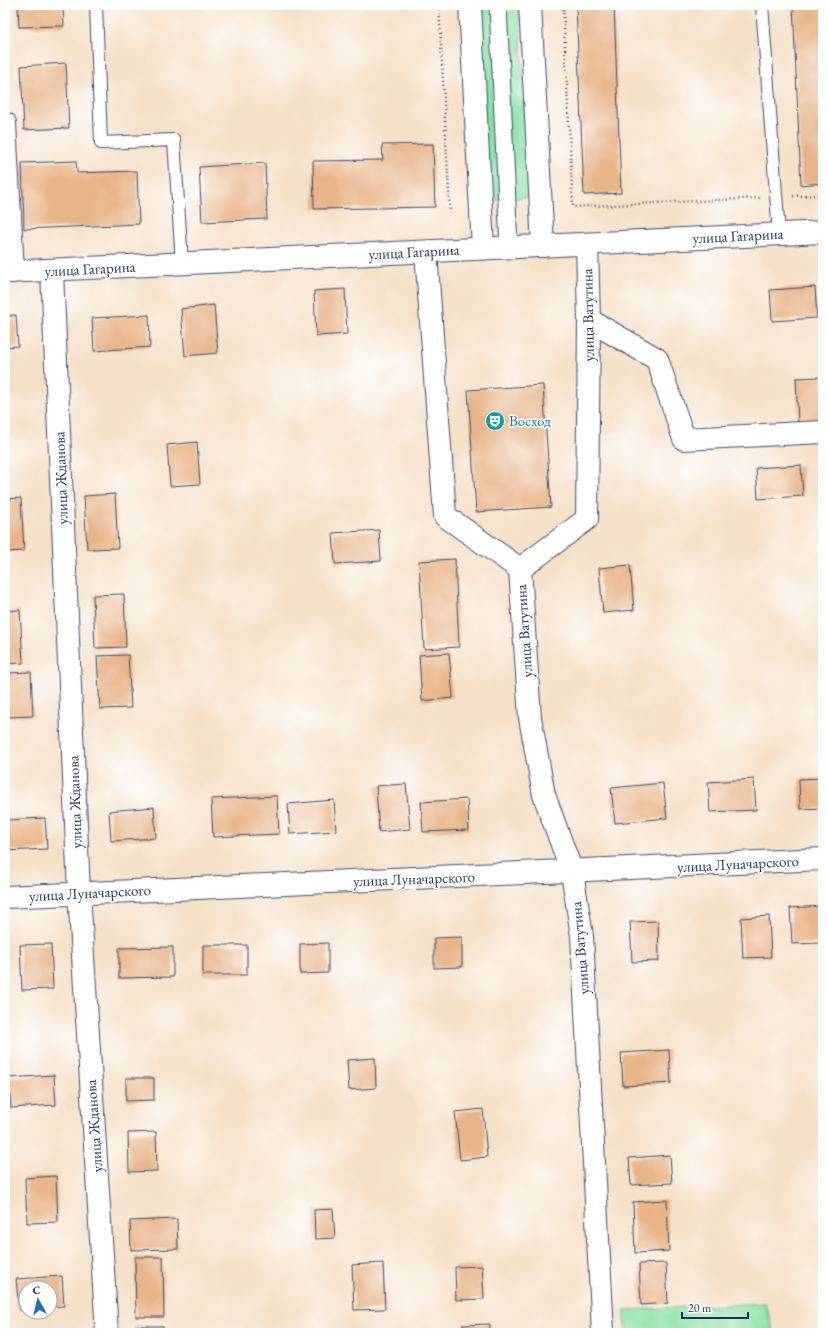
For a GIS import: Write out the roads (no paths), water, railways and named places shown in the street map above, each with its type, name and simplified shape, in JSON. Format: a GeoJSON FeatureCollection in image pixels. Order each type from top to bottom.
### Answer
{"type":"FeatureCollection","features":[{"type":"Feature","properties":{"kind":"street"},"geometry":{"type":"LineString","coordinates":[[470,5],[483,249]]}},
{"type":"Feature","properties":{"kind":"street"},"geometry":{"type":"LineString","coordinates":[[498,5],[509,248]]}},
{"type":"Feature","properties":{"kind":"street"},"geometry":{"type":"LineString","coordinates":[[530,5],[543,246]]}},
{"type":"Feature","properties":{"kind":"street"},"geometry":{"type":"LineString","coordinates":[[5,123],[9,272]]}},
{"type":"Feature","properties":{"kind":"street","name":"улица Гагарина"},"geometry":{"type":"LineString","coordinates":[[9,272],[823,232]]}},
{"type":"Feature","properties":{"kind":"street","name":"улица Ватутина"},"geometry":{"type":"LineString","coordinates":[[520,569],[587,519],[589,320],[587,244]]}},
{"type":"Feature","properties":{"kind":"street","name":"улица Ватутина"},"geometry":{"type":"LineString","coordinates":[[426,252],[445,516],[520,569]]}},
{"type":"Feature","properties":{"kind":"street","name":"улица Жданова"},"geometry":{"type":"LineString","coordinates":[[52,271],[79,893],[107,1333]]}},
{"type":"Feature","properties":{"kind":"street"},"geometry":{"type":"LineString","coordinates":[[589,320],[657,359],[684,439],[823,432]]}},
{"type":"Feature","properties":{"kind":"street","name":"улица Ватутина"},"geometry":{"type":"LineString","coordinates":[[520,569],[530,718],[544,795],[572,872],[582,936],[603,1333]]}},
{"type":"Feature","properties":{"kind":"street","name":"улица Луначарского"},"geometry":{"type":"LineString","coordinates":[[5,897],[572,872],[823,859]]}},
{"type":"Feature","properties":{"kind":"lane"},"geometry":{"type":"LineString","coordinates":[[96,5],[100,143],[174,140],[182,264]]}},
{"type":"Feature","properties":{"kind":"lane"},"geometry":{"type":"LineString","coordinates":[[762,5],[779,234]]}},
{"type":"Feature","properties":{"kind":"place","name":"Восход"},"geometry":{"type":"Point","coordinates":[495,421]}}]}
